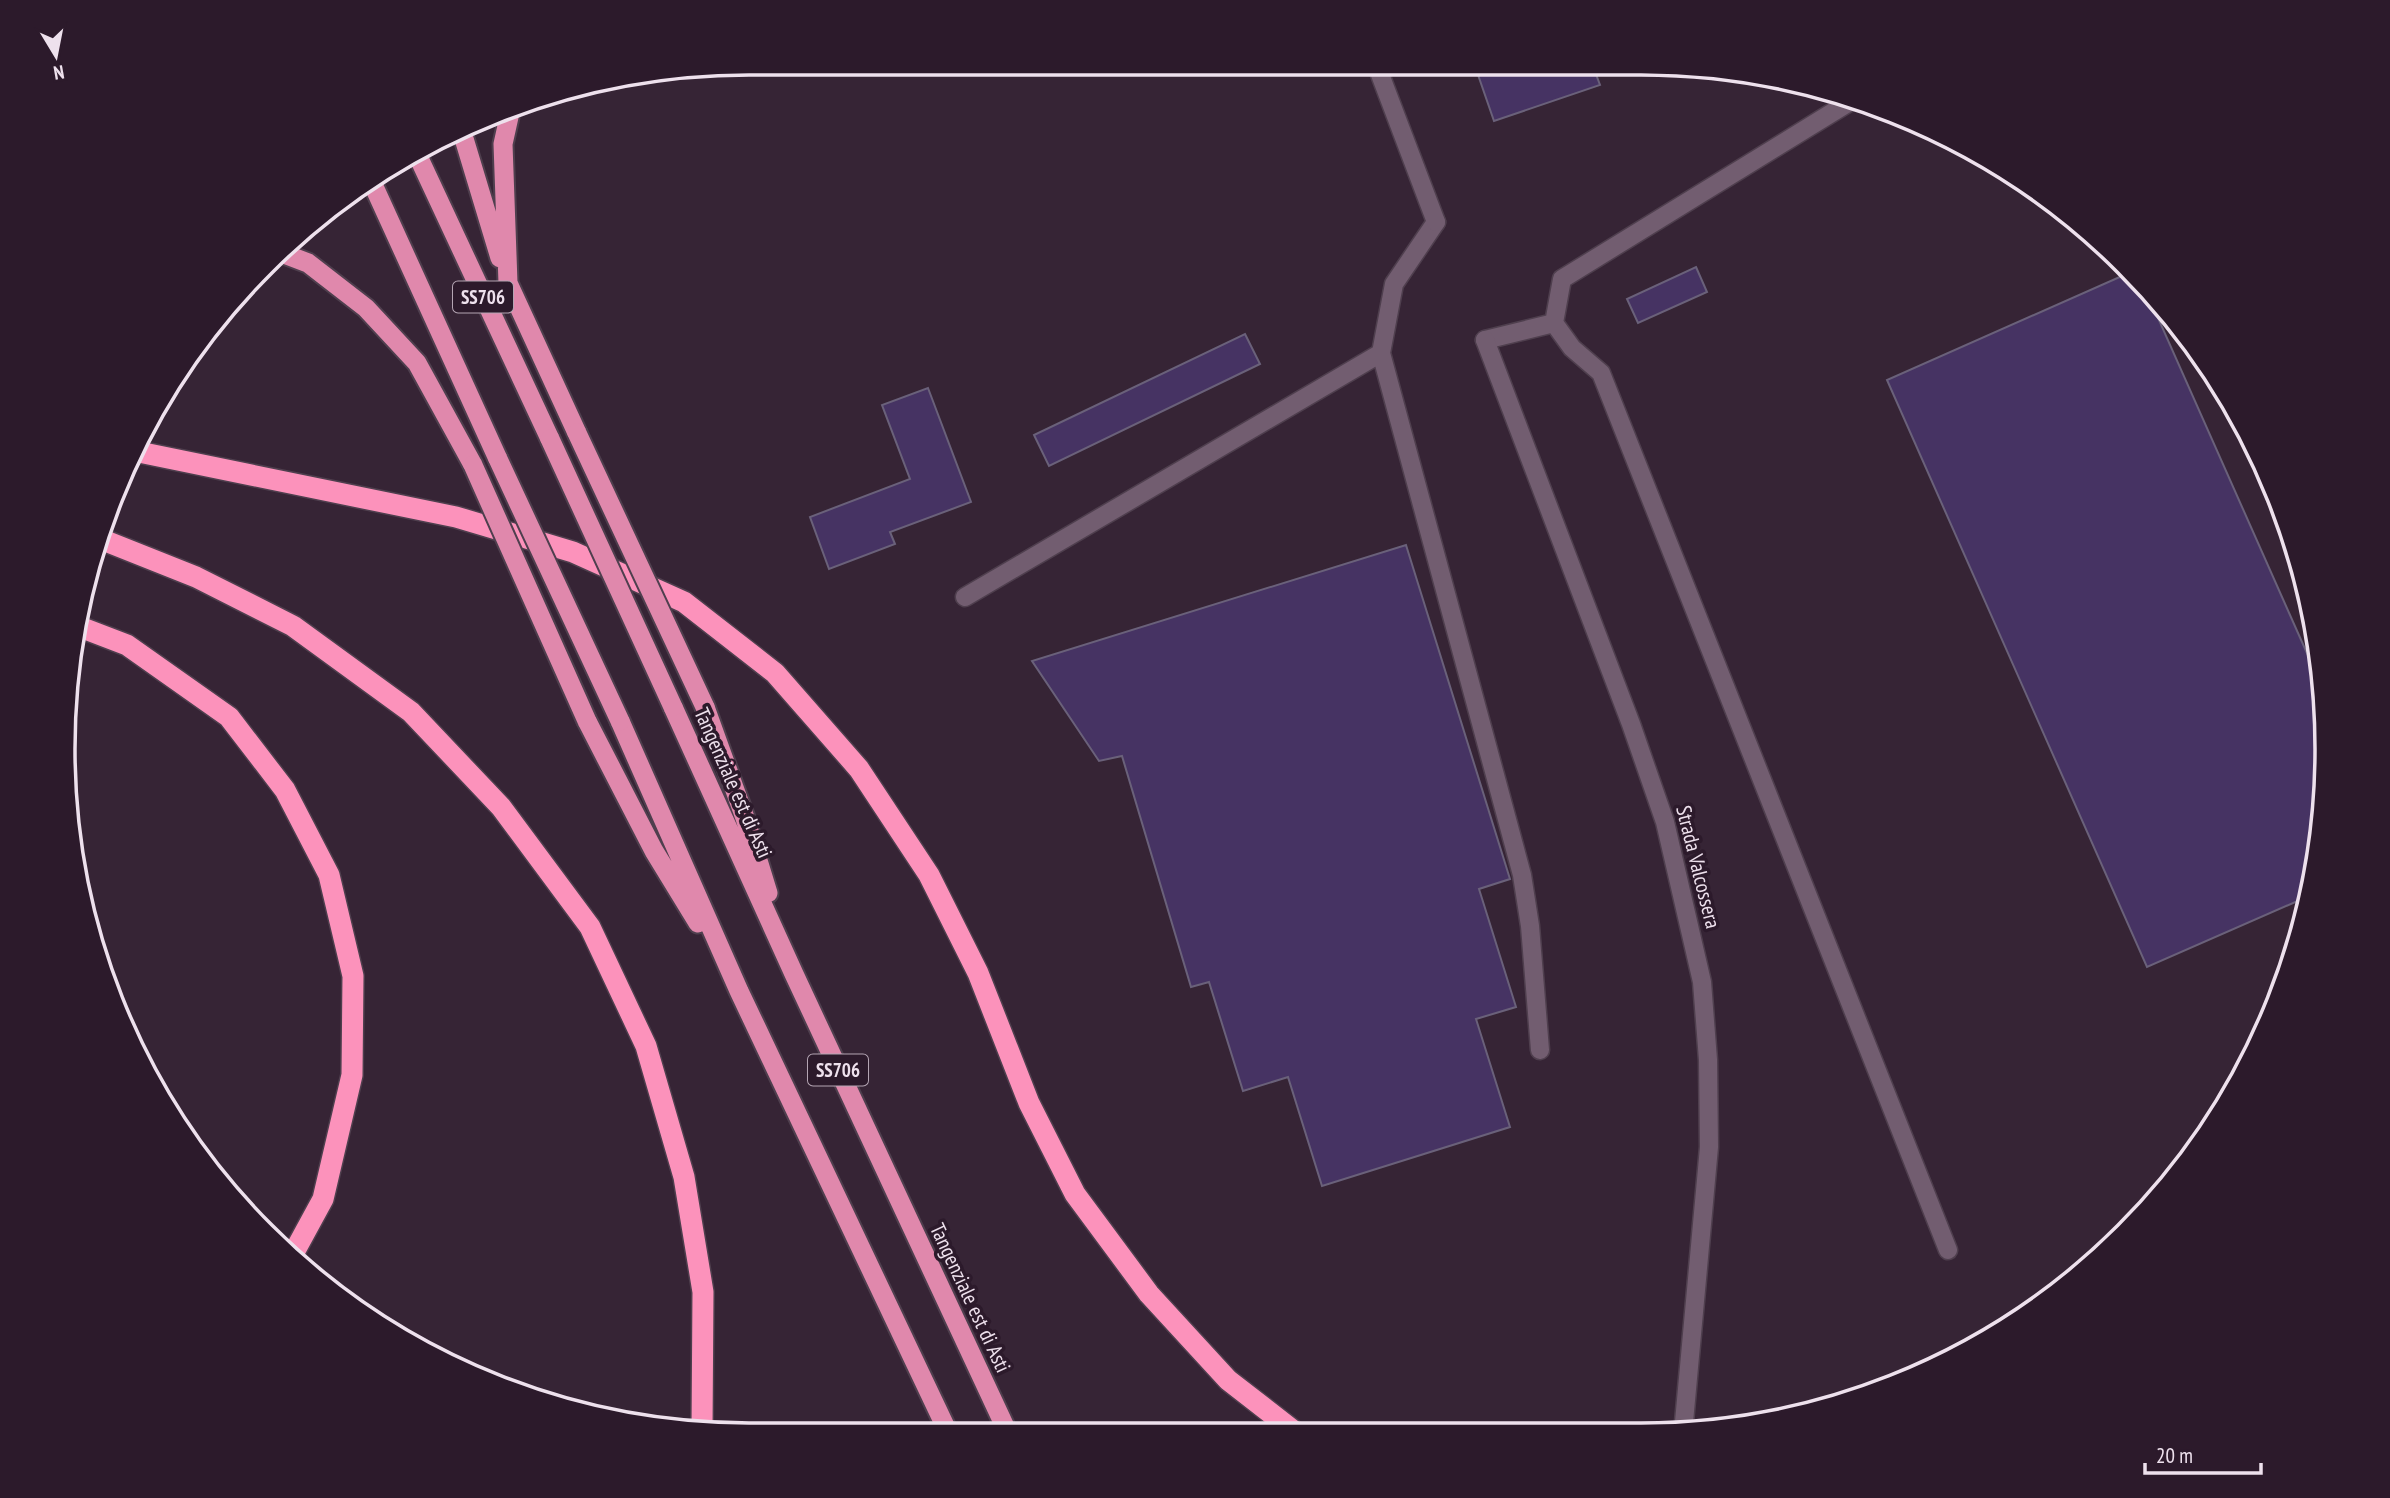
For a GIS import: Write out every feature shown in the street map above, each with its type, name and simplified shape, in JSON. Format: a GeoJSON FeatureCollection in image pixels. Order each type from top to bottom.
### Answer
{"type":"FeatureCollection","features":[{"type":"Feature","properties":{"kind":"highway"},"geometry":{"type":"LineString","coordinates":[[508,120],[503,145],[508,283]]}},
{"type":"Feature","properties":{"kind":"highway"},"geometry":{"type":"LineString","coordinates":[[464,139],[508,283],[705,707],[745,818],[794,974]]}},
{"type":"Feature","properties":{"kind":"highway","name":"Tangenziale est di Asti"},"geometry":{"type":"LineString","coordinates":[[420,162],[1003,1423]]}},
{"type":"Feature","properties":{"kind":"highway","name":"SS706"},"geometry":{"type":"LineString","coordinates":[[375,189],[620,721],[739,992],[944,1423]]}},
{"type":"Feature","properties":{"kind":"highway"},"geometry":{"type":"LineString","coordinates":[[290,256],[308,263],[366,308],[417,363],[474,466],[587,721],[654,851],[739,992]]}},
{"type":"Feature","properties":{"kind":"highway"},"geometry":{"type":"LineString","coordinates":[[144,453],[456,517],[573,552],[684,602],[775,673],[859,769],[929,875],[978,973],[1029,1103],[1075,1194],[1149,1294],[1228,1380],[1283,1423]]}},
{"type":"Feature","properties":{"kind":"highway"},"geometry":{"type":"LineString","coordinates":[[108,542],[196,577],[293,626],[411,712],[502,807],[590,927],[646,1046],[684,1177],[703,1292],[703,1421]]}},
{"type":"Feature","properties":{"kind":"highway"},"geometry":{"type":"LineString","coordinates":[[86,629],[127,645],[229,717],[285,790],[329,875],[353,976],[352,1075],[323,1199],[296,1248]]}},
{"type":"Feature","properties":{"kind":"street"},"geometry":{"type":"LineString","coordinates":[[1380,75],[1436,222],[1394,284],[1381,353],[1522,875],[1530,926],[1540,1050]]}},
{"type":"Feature","properties":{"kind":"street"},"geometry":{"type":"LineString","coordinates":[[1842,106],[1562,279],[1554,323],[1572,348],[1601,373],[1948,1250]]}},
{"type":"Feature","properties":{"kind":"street","name":"Strada Valcossera"},"geometry":{"type":"LineString","coordinates":[[1554,323],[1485,340],[1626,711],[1665,822],[1702,982],[1708,1060],[1709,1147],[1684,1421]]}},
{"type":"Feature","properties":{"kind":"street"},"geometry":{"type":"LineString","coordinates":[[965,597],[1381,353]]}},
{"type":"Feature","properties":{"kind":"building"},"geometry":{"type":"Polygon","coordinates":[[[1478,75],[1596,75],[1600,85],[1494,121],[1478,75]]]}},
{"type":"Feature","properties":{"kind":"building"},"geometry":{"type":"Polygon","coordinates":[[[1696,267],[1707,292],[1638,323],[1627,299],[1696,267]]]}},
{"type":"Feature","properties":{"kind":"building"},"geometry":{"type":"Polygon","coordinates":[[[2121,277],[2157,316],[2308,656],[2315,749],[2309,837],[2297,901],[2147,967],[1887,380],[2121,277]]]}},
{"type":"Feature","properties":{"kind":"building"},"geometry":{"type":"Polygon","coordinates":[[[1245,334],[1260,364],[1049,466],[1034,435],[1245,334]]]}},
{"type":"Feature","properties":{"kind":"building"},"geometry":{"type":"Polygon","coordinates":[[[928,388],[971,502],[890,532],[895,544],[829,569],[810,517],[910,479],[882,405],[928,388]]]}},
{"type":"Feature","properties":{"kind":"building"},"geometry":{"type":"Polygon","coordinates":[[[1406,545],[1510,879],[1479,889],[1516,1007],[1476,1019],[1510,1127],[1322,1186],[1288,1077],[1243,1091],[1209,982],[1191,987],[1122,756],[1099,761],[1032,661],[1406,545]]]}}]}
